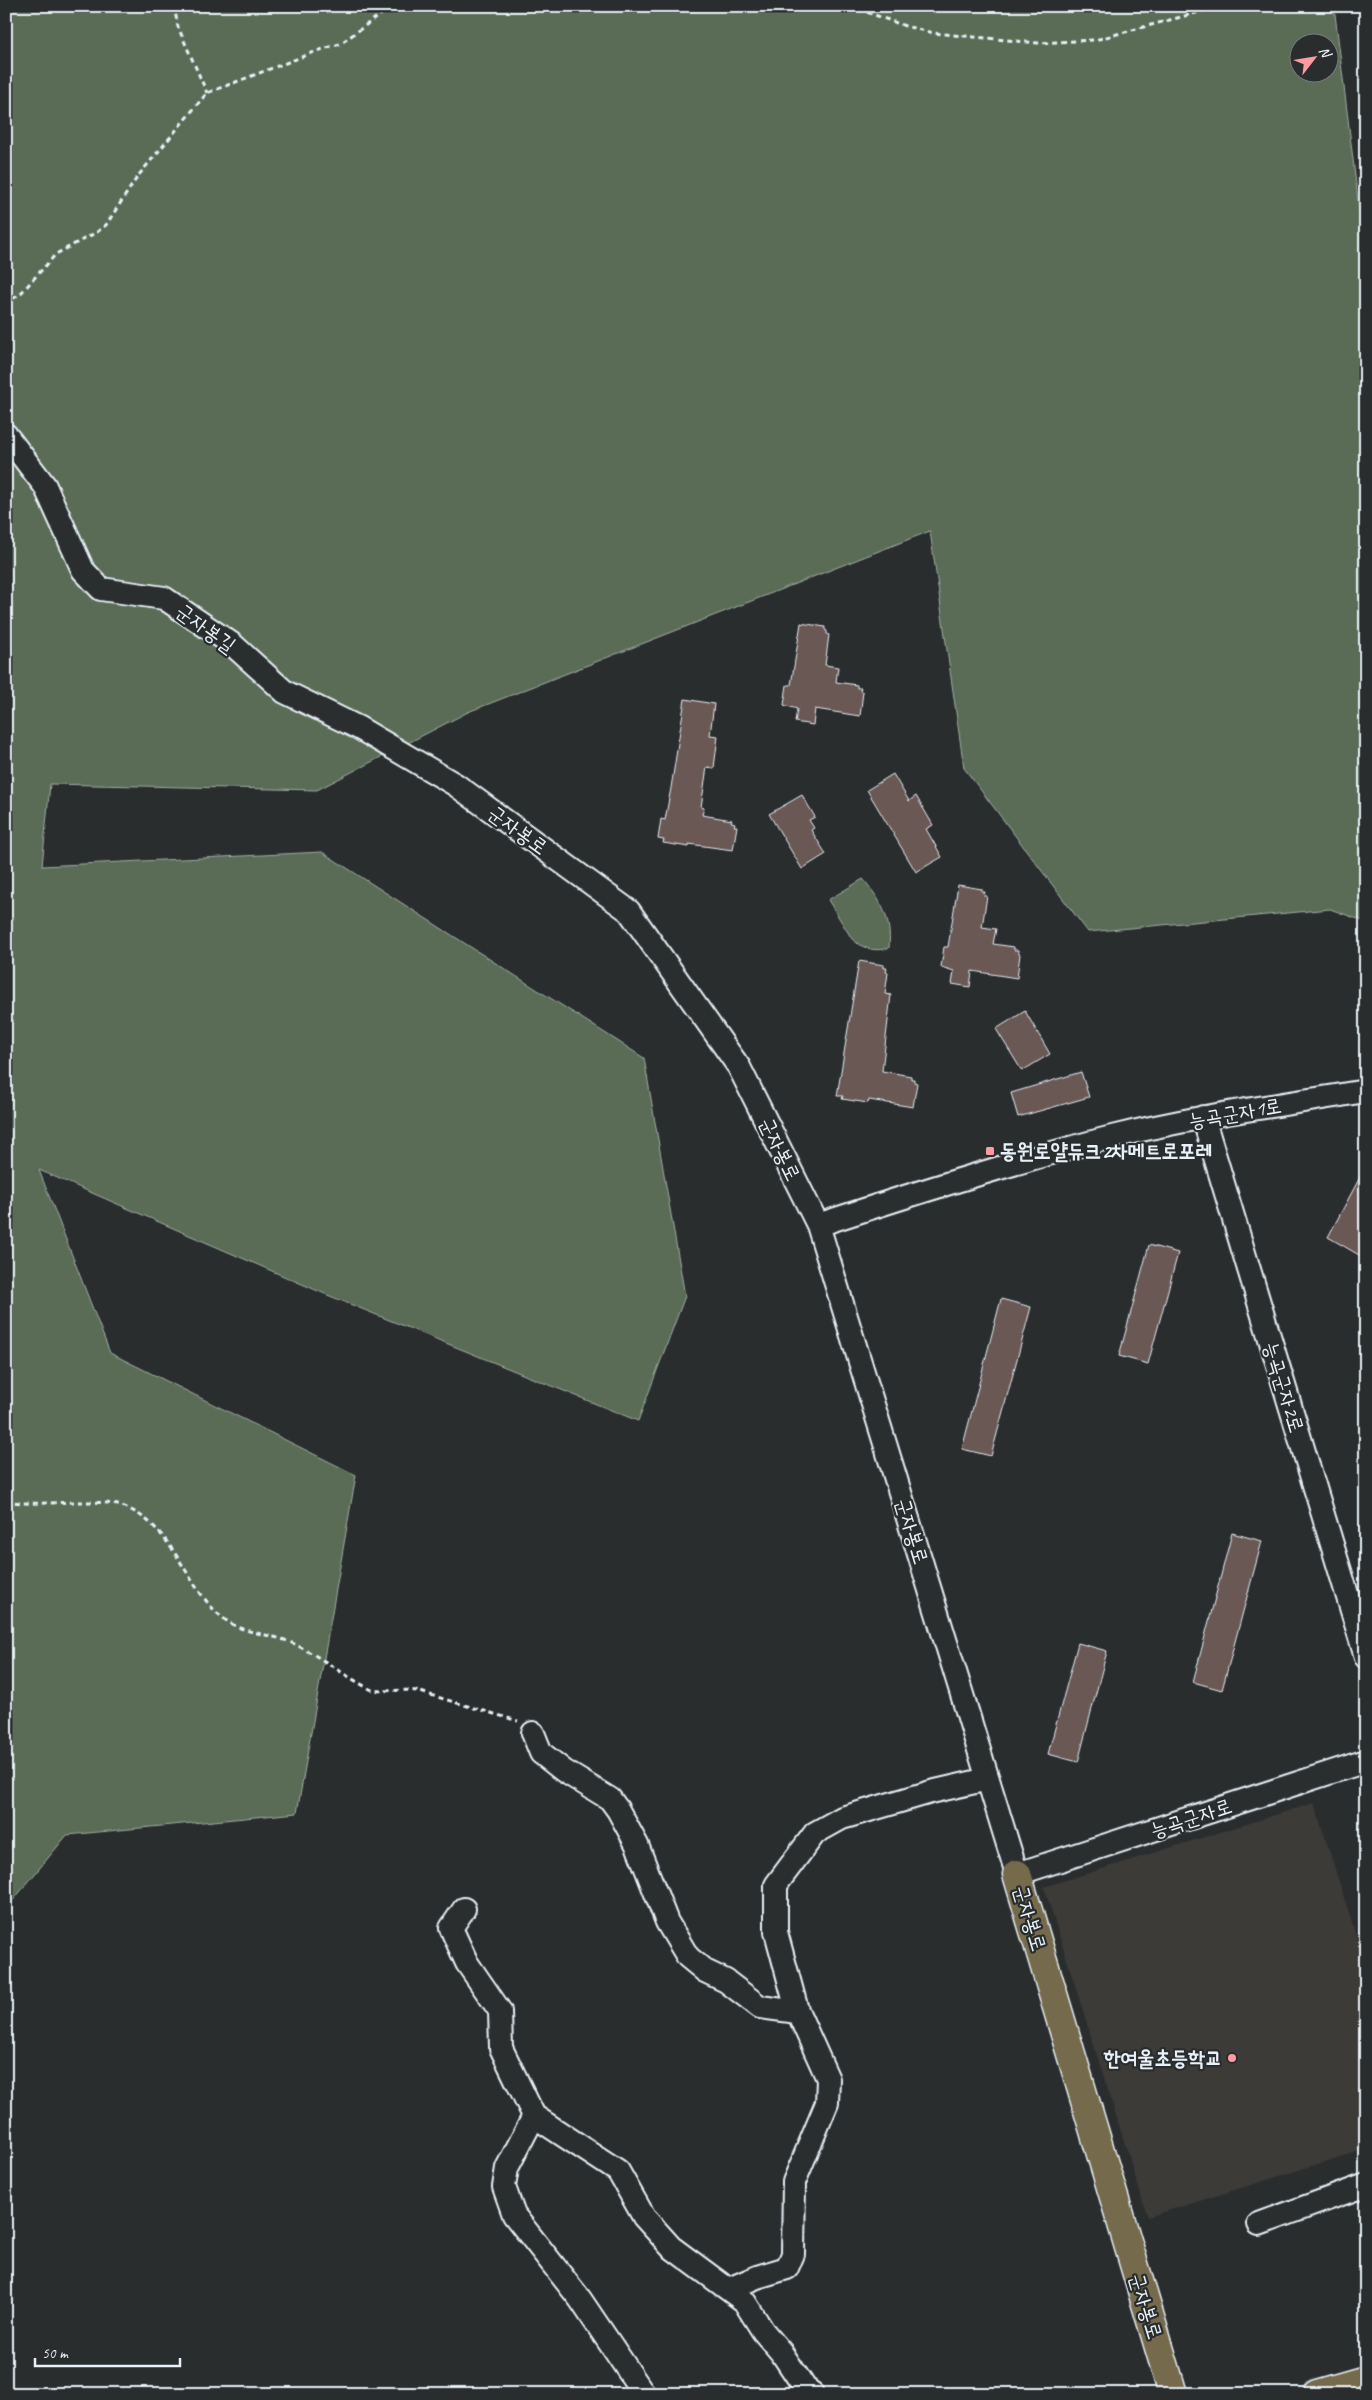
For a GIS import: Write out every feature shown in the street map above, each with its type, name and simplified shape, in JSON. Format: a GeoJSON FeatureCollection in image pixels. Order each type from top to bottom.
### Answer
{"type":"FeatureCollection","features":[{"type":"Feature","properties":{"kind":"main road","name":"군자봉로"},"geometry":{"type":"LineString","coordinates":[[1017,1874],[1172,2394]]}},
{"type":"Feature","properties":{"kind":"main road"},"geometry":{"type":"LineString","coordinates":[[1317,2394],[1366,2380]]}},
{"type":"Feature","properties":{"kind":"street","name":"군자봉길"},"geometry":{"type":"LineString","coordinates":[[6,435],[45,486],[83,570],[101,589],[164,598],[232,644],[285,692],[359,728],[456,785]]}},
{"type":"Feature","properties":{"kind":"street","name":"군자봉로"},"geometry":{"type":"LineString","coordinates":[[456,785],[629,911],[739,1067],[818,1225],[1017,1874]]}},
{"type":"Feature","properties":{"kind":"street","name":"능곡군자1로"},"geometry":{"type":"LineString","coordinates":[[818,1225],[891,1201],[1112,1137],[1203,1118],[1366,1091]]}},
{"type":"Feature","properties":{"kind":"street","name":"능곡군자2로"},"geometry":{"type":"LineString","coordinates":[[1203,1118],[1366,1657]]}},
{"type":"Feature","properties":{"kind":"street"},"geometry":{"type":"LineString","coordinates":[[533,1733],[541,1753],[564,1771],[610,1799],[618,1810],[637,1845],[667,1922],[688,1957],[705,1971],[726,1981],[760,2007],[798,2012]]}},
{"type":"Feature","properties":{"kind":"street","name":"능곡군자로"},"geometry":{"type":"LineString","coordinates":[[1017,1874],[1366,1761]]}},
{"type":"Feature","properties":{"kind":"street"},"geometry":{"type":"LineString","coordinates":[[729,2289],[757,2277],[787,2268],[793,2254],[794,2182],[828,2103],[828,2079],[798,2012],[776,1932],[776,1885],[815,1833],[842,1818],[931,1792],[988,1779]]}},
{"type":"Feature","properties":{"kind":"street"},"geometry":{"type":"LineString","coordinates":[[464,1909],[451,1928],[467,1963],[500,2011],[501,2048],[534,2116],[618,2171],[644,2217],[671,2247],[744,2301],[763,2331],[782,2352],[805,2388],[813,2394]]}},
{"type":"Feature","properties":{"kind":"street"},"geometry":{"type":"LineString","coordinates":[[534,2116],[506,2174],[504,2187],[514,2215],[580,2299],[644,2394]]}},
{"type":"Feature","properties":{"kind":"street"},"geometry":{"type":"LineString","coordinates":[[1259,2224],[1366,2185]]}},
{"type":"Feature","properties":{"kind":"path"},"geometry":{"type":"LineString","coordinates":[[174,6],[178,27],[207,93]]}},
{"type":"Feature","properties":{"kind":"path"},"geometry":{"type":"LineString","coordinates":[[6,304],[22,292],[56,254],[97,232],[106,225],[138,176],[207,93],[340,44],[392,6]]}},
{"type":"Feature","properties":{"kind":"path"},"geometry":{"type":"LineString","coordinates":[[850,6],[905,26],[933,33],[1038,44],[1095,40],[1222,6]]}},
{"type":"Feature","properties":{"kind":"path"},"geometry":{"type":"LineString","coordinates":[[6,1501],[35,1504],[96,1503],[127,1508],[156,1529],[173,1548],[204,1598],[231,1624],[290,1642],[372,1690],[401,1689],[417,1691],[500,1714],[524,1723],[533,1729],[533,1733]]}},
{"type":"Feature","properties":{"kind":"shaded area","name":"한여울초등학교"},"geometry":{"type":"Polygon","coordinates":[[[1314,1803],[1366,1967],[1366,2149],[1148,2217],[1044,1887],[1314,1803]]]}},
{"type":"Feature","properties":{"kind":"green space"},"geometry":{"type":"Polygon","coordinates":[[[6,6],[1334,6],[1337,32],[1290,32],[1290,82],[1340,82],[1340,54],[1360,216],[1366,220],[1366,922],[1330,909],[1088,932],[964,768],[930,531],[468,712],[317,790],[50,784],[42,866],[322,852],[644,1058],[685,1296],[638,1421],[325,1294],[39,1170],[110,1353],[356,1475],[297,1813],[67,1835],[6,1909],[6,6]]]}},
{"type":"Feature","properties":{"kind":"green space"},"geometry":{"type":"Polygon","coordinates":[[[863,879],[884,910],[889,928],[889,948],[874,950],[852,939],[828,900],[863,879]]]}},
{"type":"Feature","properties":{"kind":"building"},"geometry":{"type":"Polygon","coordinates":[[[801,623],[825,627],[829,635],[825,665],[838,667],[836,682],[857,685],[857,688],[861,688],[860,691],[863,692],[860,716],[815,709],[813,725],[795,722],[797,709],[784,705],[787,685],[791,685],[801,623]]]}},
{"type":"Feature","properties":{"kind":"building"},"geometry":{"type":"Polygon","coordinates":[[[685,699],[714,704],[710,735],[718,736],[714,768],[707,767],[701,807],[704,808],[702,815],[732,820],[731,822],[735,823],[734,826],[737,826],[733,850],[689,844],[689,847],[663,843],[664,840],[658,839],[661,819],[665,820],[685,699]]]}},
{"type":"Feature","properties":{"kind":"building"},"geometry":{"type":"Polygon","coordinates":[[[893,774],[909,801],[916,796],[933,825],[926,829],[942,857],[916,872],[867,790],[893,774]]]}},
{"type":"Feature","properties":{"kind":"building"},"geometry":{"type":"Polygon","coordinates":[[[802,795],[815,817],[809,820],[814,828],[811,830],[826,854],[802,869],[769,814],[802,795]]]}},
{"type":"Feature","properties":{"kind":"building"},"geometry":{"type":"Polygon","coordinates":[[[958,885],[982,889],[982,892],[985,892],[984,896],[987,896],[982,927],[996,929],[993,944],[1014,947],[1014,950],[1018,950],[1020,954],[1017,978],[972,971],[970,987],[952,984],[954,971],[941,967],[944,947],[948,947],[958,885]]]}},
{"type":"Feature","properties":{"kind":"building"},"geometry":{"type":"Polygon","coordinates":[[[859,961],[884,965],[884,968],[887,968],[885,994],[891,995],[882,1071],[911,1076],[911,1079],[914,1079],[914,1082],[917,1083],[913,1107],[869,1100],[868,1103],[842,1099],[843,1096],[837,1096],[859,961]]]}},
{"type":"Feature","properties":{"kind":"building"},"geometry":{"type":"Polygon","coordinates":[[[1025,1011],[1050,1054],[1022,1071],[996,1029],[1025,1011]]]}},
{"type":"Feature","properties":{"kind":"building"},"geometry":{"type":"Polygon","coordinates":[[[1081,1072],[1089,1097],[1018,1117],[1011,1093],[1081,1072]]]}},
{"type":"Feature","properties":{"kind":"building"},"geometry":{"type":"Polygon","coordinates":[[[1366,1166],[1366,1259],[1328,1237],[1366,1166]]]}},
{"type":"Feature","properties":{"kind":"building"},"geometry":{"type":"Polygon","coordinates":[[[1149,1245],[1178,1253],[1148,1364],[1119,1356],[1149,1245]]]}},
{"type":"Feature","properties":{"kind":"building"},"geometry":{"type":"Polygon","coordinates":[[[1001,1299],[1031,1307],[991,1456],[962,1449],[1001,1299]]]}},
{"type":"Feature","properties":{"kind":"building"},"geometry":{"type":"Polygon","coordinates":[[[1232,1533],[1262,1541],[1222,1690],[1193,1682],[1232,1533]]]}},
{"type":"Feature","properties":{"kind":"building"},"geometry":{"type":"Polygon","coordinates":[[[1078,1643],[1107,1651],[1078,1762],[1048,1754],[1078,1643]]]}},
{"type":"Feature","properties":{"kind":"place","name":"동원로얄듀크2차메트로포레"},"geometry":{"type":"Point","coordinates":[990,1151]}},
{"type":"Feature","properties":{"kind":"place","name":"한여울초등학교"},"geometry":{"type":"Point","coordinates":[1232,2058]}}]}
